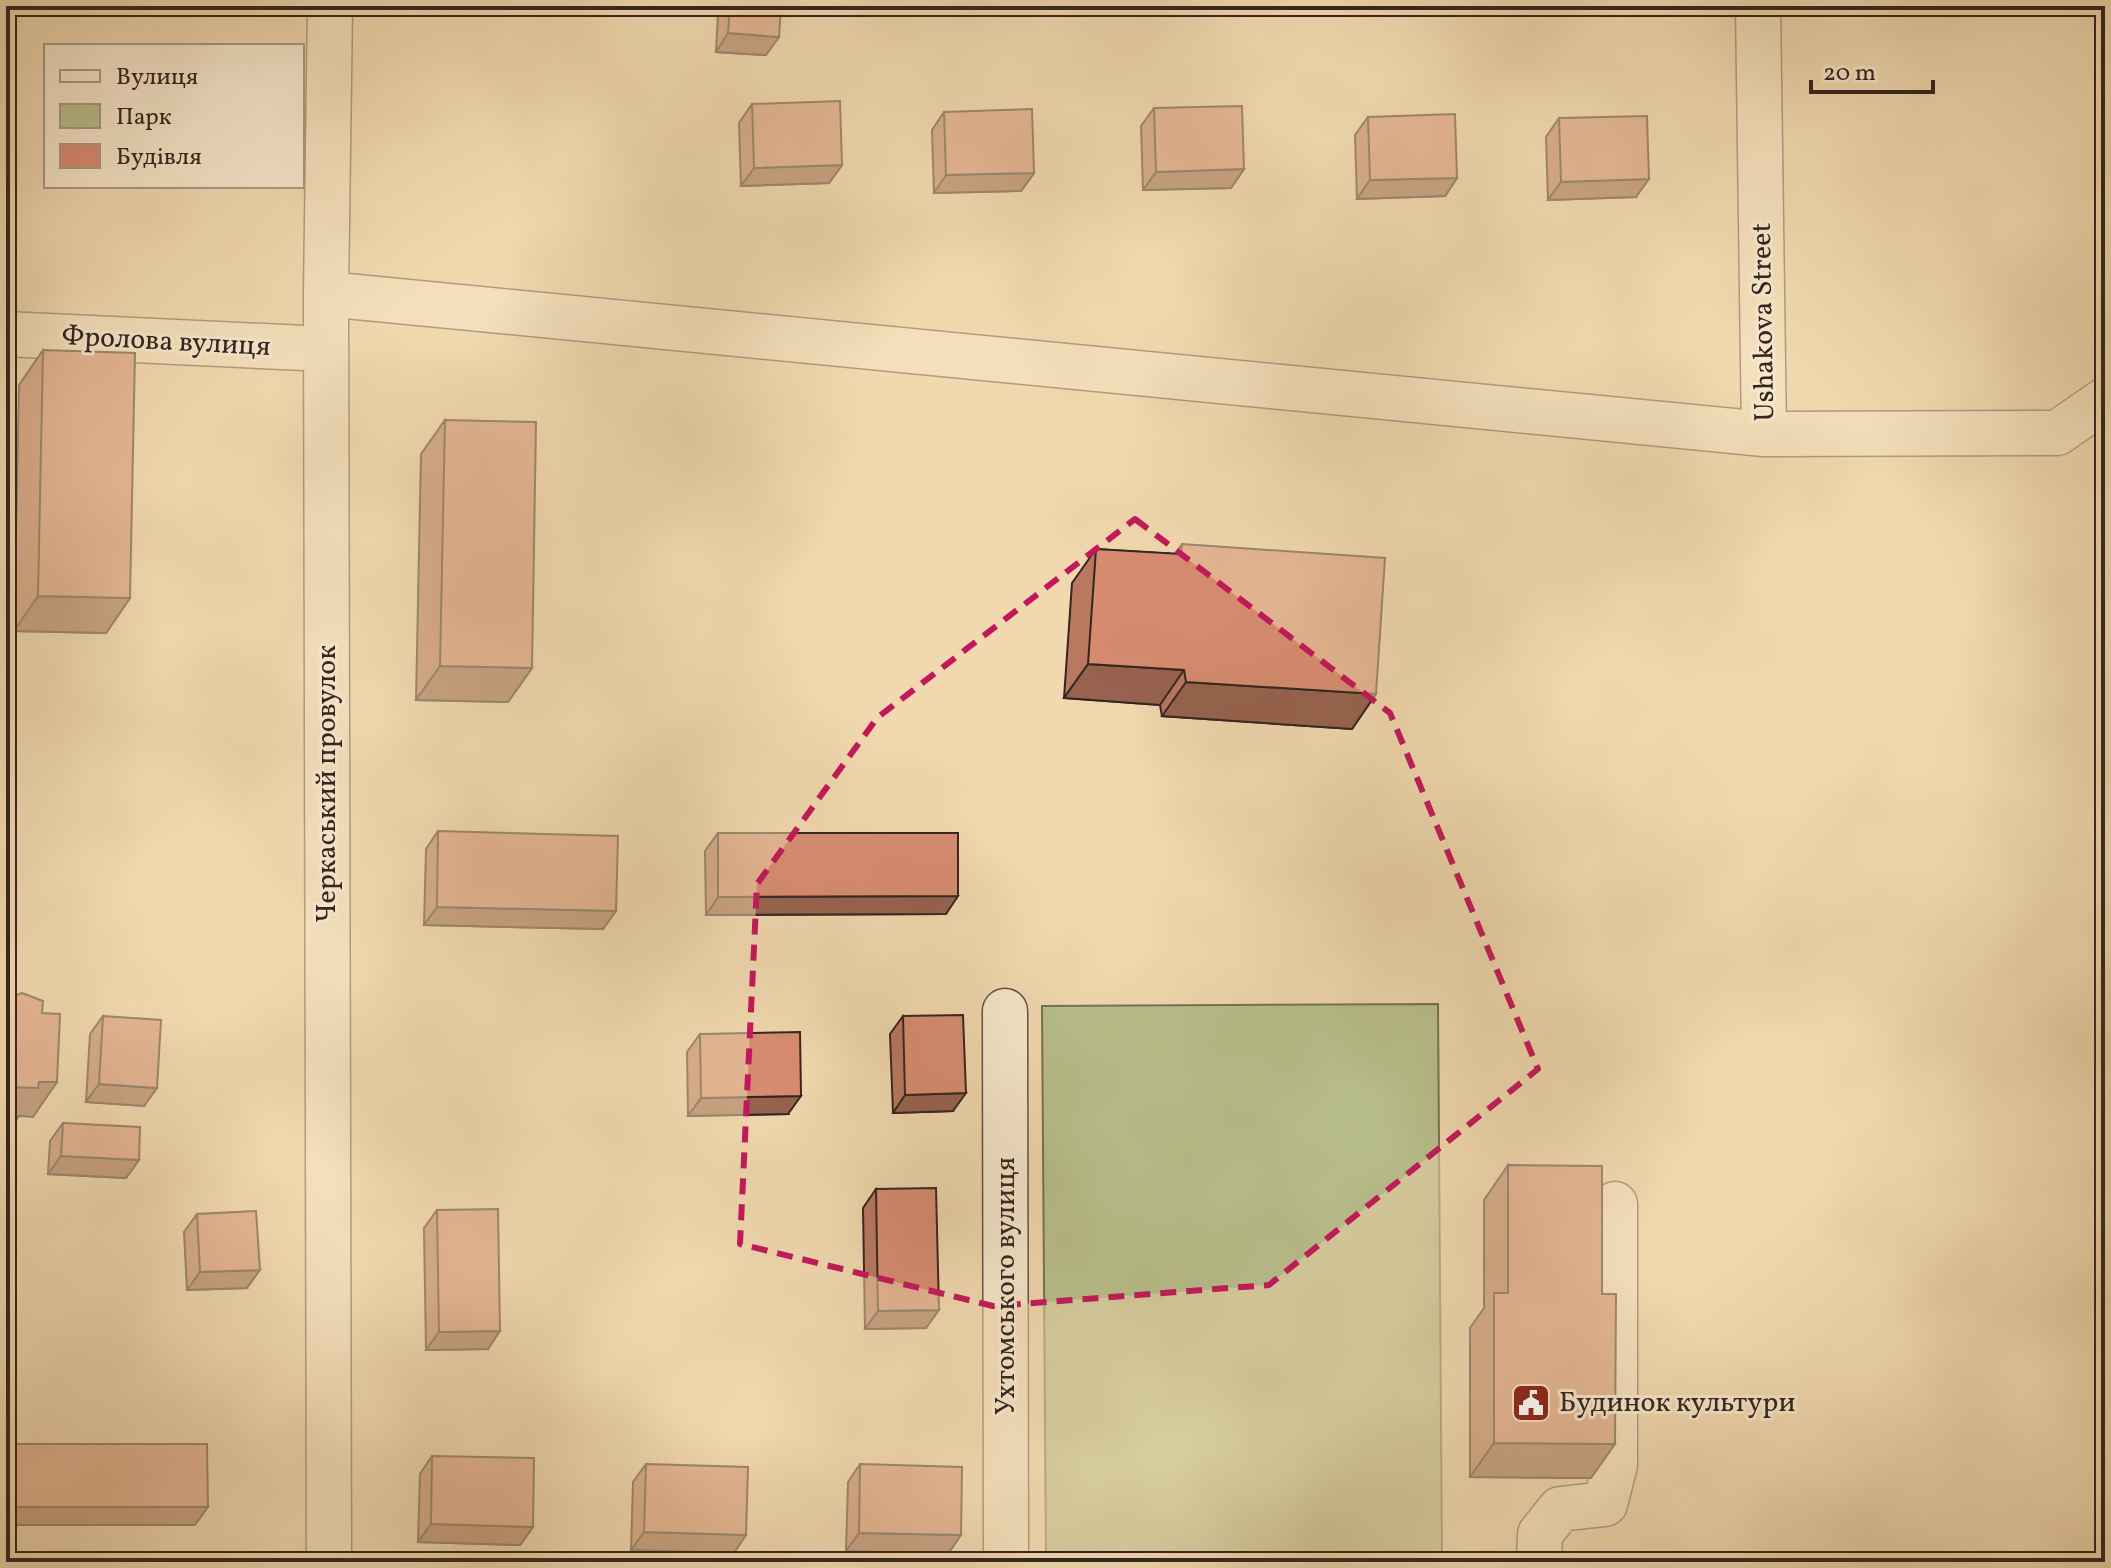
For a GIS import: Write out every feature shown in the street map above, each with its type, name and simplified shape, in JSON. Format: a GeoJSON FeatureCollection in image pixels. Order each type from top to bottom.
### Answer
{"type":"FeatureCollection","features":[{"type":"Feature","properties":{"kind":"street","name":"Черкаський провулок"},"geometry":{"type":"LineString","coordinates":[[329,1562],[326,294],[330,6]]}},
{"type":"Feature","properties":{"kind":"street","name":"Ushakova Street"},"geometry":{"type":"LineString","coordinates":[[1758,6],[1764,434],[2057,433],[2105,400]]}},
{"type":"Feature","properties":{"kind":"street"},"geometry":{"type":"LineString","coordinates":[[326,294],[1764,434]]}},
{"type":"Feature","properties":{"kind":"street","name":"Фролова вулиця"},"geometry":{"type":"LineString","coordinates":[[6,334],[326,349]]}},
{"type":"Feature","properties":{"kind":"street","name":"Ухтомського вулиця"},"geometry":{"type":"LineString","coordinates":[[1005,1011],[1006,1562]]}},
{"type":"Feature","properties":{"kind":"street"},"geometry":{"type":"LineString","coordinates":[[1539,1562],[1540,1534],[1560,1509],[1605,1504],[1615,1465],[1615,1204]]}},
{"type":"Feature","properties":{"kind":"highlighted area"},"geometry":{"type":"Polygon","coordinates":[[[1135,519],[1390,713],[1538,1069],[1269,1285],[993,1306],[740,1244],[757,884],[877,718],[1135,519]]]}},
{"type":"Feature","properties":{"kind":"green space"},"geometry":{"type":"Polygon","coordinates":[[[1438,1004],[1442,1562],[1046,1562],[1042,1006],[1438,1004]]]}},
{"type":"Feature","properties":{"kind":"building"},"geometry":{"type":"Polygon","coordinates":[[[730,6],[781,6],[779,37],[728,33],[730,6]]]}},
{"type":"Feature","properties":{"kind":"building"},"geometry":{"type":"Polygon","coordinates":[[[840,101],[842,165],[754,168],[752,104],[840,101]]]}},
{"type":"Feature","properties":{"kind":"building"},"geometry":{"type":"Polygon","coordinates":[[[1242,106],[1244,169],[1156,172],[1154,108],[1242,106]]]}},
{"type":"Feature","properties":{"kind":"building"},"geometry":{"type":"Polygon","coordinates":[[[1032,109],[1034,173],[946,175],[944,112],[1032,109]]]}},
{"type":"Feature","properties":{"kind":"building"},"geometry":{"type":"Polygon","coordinates":[[[1455,114],[1457,178],[1370,180],[1368,117],[1455,114]]]}},
{"type":"Feature","properties":{"kind":"building"},"geometry":{"type":"Polygon","coordinates":[[[1647,116],[1649,179],[1561,182],[1559,118],[1647,116]]]}},
{"type":"Feature","properties":{"kind":"building"},"geometry":{"type":"Polygon","coordinates":[[[43,350],[135,353],[130,598],[38,596],[43,350]]]}},
{"type":"Feature","properties":{"kind":"building"},"geometry":{"type":"Polygon","coordinates":[[[445,420],[536,422],[532,668],[440,666],[445,420]]]}},
{"type":"Feature","properties":{"kind":"building"},"geometry":{"type":"Polygon","coordinates":[[[1182,544],[1385,558],[1376,694],[1186,682],[1184,670],[1088,664],[1096,549],[1181,554],[1182,544]]]}},
{"type":"Feature","properties":{"kind":"building"},"geometry":{"type":"Polygon","coordinates":[[[438,831],[618,836],[616,911],[437,907],[438,831]]]}},
{"type":"Feature","properties":{"kind":"building"},"geometry":{"type":"Polygon","coordinates":[[[718,833],[958,833],[958,896],[718,897],[718,833]]]}},
{"type":"Feature","properties":{"kind":"building"},"geometry":{"type":"Polygon","coordinates":[[[22,993],[43,1001],[42,1013],[60,1014],[57,1082],[39,1082],[38,1088],[6,1087],[6,998],[22,993]]]}},
{"type":"Feature","properties":{"kind":"building"},"geometry":{"type":"Polygon","coordinates":[[[963,1015],[966,1093],[905,1095],[903,1016],[963,1015]]]}},
{"type":"Feature","properties":{"kind":"building"},"geometry":{"type":"Polygon","coordinates":[[[103,1016],[161,1020],[157,1088],[99,1084],[103,1016]]]}},
{"type":"Feature","properties":{"kind":"building"},"geometry":{"type":"Polygon","coordinates":[[[800,1032],[801,1096],[701,1098],[700,1034],[800,1032]]]}},
{"type":"Feature","properties":{"kind":"building"},"geometry":{"type":"Polygon","coordinates":[[[63,1123],[140,1127],[139,1160],[61,1156],[63,1123]]]}},
{"type":"Feature","properties":{"kind":"building","name":"Будинок культури"},"geometry":{"type":"Polygon","coordinates":[[[1508,1165],[1602,1166],[1602,1294],[1616,1294],[1615,1444],[1494,1443],[1494,1293],[1508,1293],[1508,1165]]]}},
{"type":"Feature","properties":{"kind":"building"},"geometry":{"type":"Polygon","coordinates":[[[936,1188],[939,1310],[878,1311],[876,1189],[936,1188]]]}},
{"type":"Feature","properties":{"kind":"building"},"geometry":{"type":"Polygon","coordinates":[[[498,1209],[500,1331],[439,1332],[437,1210],[498,1209]]]}},
{"type":"Feature","properties":{"kind":"building"},"geometry":{"type":"Polygon","coordinates":[[[256,1211],[260,1270],[200,1272],[197,1214],[256,1211]]]}},
{"type":"Feature","properties":{"kind":"building"},"geometry":{"type":"Polygon","coordinates":[[[6,1444],[207,1444],[208,1507],[6,1507],[6,1444]]]}},
{"type":"Feature","properties":{"kind":"building"},"geometry":{"type":"Polygon","coordinates":[[[432,1456],[534,1458],[533,1527],[431,1524],[432,1456]]]}},
{"type":"Feature","properties":{"kind":"building"},"geometry":{"type":"Polygon","coordinates":[[[646,1464],[748,1467],[746,1535],[644,1532],[646,1464]]]}},
{"type":"Feature","properties":{"kind":"building"},"geometry":{"type":"Polygon","coordinates":[[[860,1464],[962,1467],[961,1535],[859,1533],[860,1464]]]}},
{"type":"Feature","properties":{"kind":"place","name":"Будинок культури"},"geometry":{"type":"Point","coordinates":[1531,1403]}}]}
